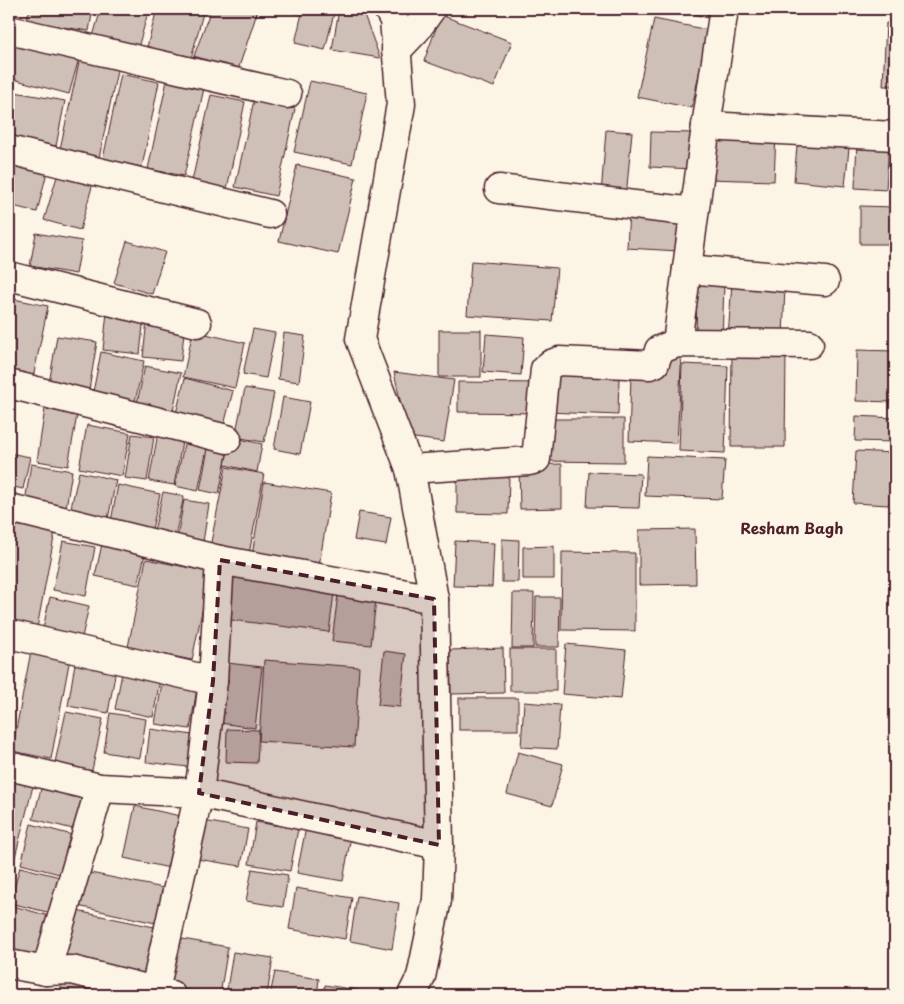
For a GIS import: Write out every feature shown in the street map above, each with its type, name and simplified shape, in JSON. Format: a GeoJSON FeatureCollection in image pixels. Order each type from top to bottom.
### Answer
{"type":"FeatureCollection","features":[{"type":"Feature","properties":{"kind":"street"},"geometry":{"type":"LineString","coordinates":[[9,15],[12,9]]}},
{"type":"Feature","properties":{"kind":"street"},"geometry":{"type":"LineString","coordinates":[[388,9],[394,20],[401,104],[360,339],[410,469],[434,599],[439,845],[437,900],[421,977],[412,995]]}},
{"type":"Feature","properties":{"kind":"street"},"geometry":{"type":"LineString","coordinates":[[396,51],[416,30],[431,9]]}},
{"type":"Feature","properties":{"kind":"street"},"geometry":{"type":"LineString","coordinates":[[677,343],[706,126],[724,9]]}},
{"type":"Feature","properties":{"kind":"street"},"geometry":{"type":"LineString","coordinates":[[9,30],[287,94]]}},
{"type":"Feature","properties":{"kind":"street"},"geometry":{"type":"LineString","coordinates":[[706,126],[895,136]]}},
{"type":"Feature","properties":{"kind":"street"},"geometry":{"type":"LineString","coordinates":[[9,150],[270,214]]}},
{"type":"Feature","properties":{"kind":"street"},"geometry":{"type":"LineString","coordinates":[[499,189],[694,212]]}},
{"type":"Feature","properties":{"kind":"street"},"geometry":{"type":"LineString","coordinates":[[687,269],[825,281]]}},
{"type":"Feature","properties":{"kind":"street"},"geometry":{"type":"LineString","coordinates":[[9,276],[197,323]]}},
{"type":"Feature","properties":{"kind":"street"},"geometry":{"type":"LineString","coordinates":[[410,469],[529,462],[536,459],[545,369],[558,361],[650,365],[655,363],[660,350],[677,343],[808,344]]}},
{"type":"Feature","properties":{"kind":"street"},"geometry":{"type":"LineString","coordinates":[[9,384],[227,438]]}},
{"type":"Feature","properties":{"kind":"street"},"geometry":{"type":"LineString","coordinates":[[9,514],[10,508],[220,560],[434,599]]}},
{"type":"Feature","properties":{"kind":"street"},"geometry":{"type":"LineString","coordinates":[[9,964],[46,971],[72,970],[163,993],[199,793],[213,681],[220,560]]}},
{"type":"Feature","properties":{"kind":"street"},"geometry":{"type":"LineString","coordinates":[[9,634],[213,681]]}},
{"type":"Feature","properties":{"kind":"street"},"geometry":{"type":"LineString","coordinates":[[9,766],[100,788],[199,793],[439,845]]}},
{"type":"Feature","properties":{"kind":"street"},"geometry":{"type":"LineString","coordinates":[[46,971],[100,788]]}},
{"type":"Feature","properties":{"kind":"highlighted area"},"geometry":{"type":"Polygon","coordinates":[[[220,560],[434,599],[439,845],[199,793],[213,681],[220,560]]]}},
{"type":"Feature","properties":{"kind":"building"},"geometry":{"type":"Polygon","coordinates":[[[31,9],[93,9],[89,31],[24,21],[31,9]]]}},
{"type":"Feature","properties":{"kind":"building"},"geometry":{"type":"Polygon","coordinates":[[[101,9],[149,9],[138,48],[93,36],[101,9]]]}},
{"type":"Feature","properties":{"kind":"building"},"geometry":{"type":"Polygon","coordinates":[[[157,9],[204,9],[191,59],[147,47],[157,9]]]}},
{"type":"Feature","properties":{"kind":"building"},"geometry":{"type":"Polygon","coordinates":[[[211,9],[258,10],[238,70],[194,56],[211,9]]]}},
{"type":"Feature","properties":{"kind":"building"},"geometry":{"type":"Polygon","coordinates":[[[274,9],[300,9],[299,14],[274,9]]]}},
{"type":"Feature","properties":{"kind":"building"},"geometry":{"type":"Polygon","coordinates":[[[303,9],[335,9],[325,50],[295,43],[303,9]]]}},
{"type":"Feature","properties":{"kind":"building"},"geometry":{"type":"Polygon","coordinates":[[[339,9],[362,9],[380,58],[332,50],[339,9]]]}},
{"type":"Feature","properties":{"kind":"building"},"geometry":{"type":"Polygon","coordinates":[[[678,9],[714,9],[711,19],[678,9]]]}},
{"type":"Feature","properties":{"kind":"building"},"geometry":{"type":"Polygon","coordinates":[[[441,15],[512,42],[494,87],[424,61],[441,15]]]}},
{"type":"Feature","properties":{"kind":"building"},"geometry":{"type":"Polygon","coordinates":[[[654,19],[708,30],[692,108],[637,97],[654,19]]]}},
{"type":"Feature","properties":{"kind":"building"},"geometry":{"type":"Polygon","coordinates":[[[886,23],[895,24],[895,86],[883,86],[886,23]]]}},
{"type":"Feature","properties":{"kind":"building"},"geometry":{"type":"Polygon","coordinates":[[[12,39],[79,58],[69,94],[9,78],[9,50],[12,39]]]}},
{"type":"Feature","properties":{"kind":"building"},"geometry":{"type":"Polygon","coordinates":[[[80,58],[118,66],[99,158],[60,149],[80,58]]]}},
{"type":"Feature","properties":{"kind":"building"},"geometry":{"type":"Polygon","coordinates":[[[121,74],[159,82],[142,167],[103,159],[121,74]]]}},
{"type":"Feature","properties":{"kind":"building"},"geometry":{"type":"Polygon","coordinates":[[[168,76],[205,84],[184,176],[148,169],[168,76]]]}},
{"type":"Feature","properties":{"kind":"building"},"geometry":{"type":"Polygon","coordinates":[[[310,81],[367,93],[352,164],[294,152],[310,81]]]}},
{"type":"Feature","properties":{"kind":"building"},"geometry":{"type":"Polygon","coordinates":[[[9,91],[65,101],[56,146],[9,137],[9,91]]]}},
{"type":"Feature","properties":{"kind":"building"},"geometry":{"type":"Polygon","coordinates":[[[211,95],[245,102],[227,189],[192,181],[211,95]]]}},
{"type":"Feature","properties":{"kind":"building"},"geometry":{"type":"Polygon","coordinates":[[[254,100],[295,109],[276,196],[235,187],[254,100]]]}},
{"type":"Feature","properties":{"kind":"building"},"geometry":{"type":"Polygon","coordinates":[[[606,130],[632,132],[626,197],[601,195],[606,130]]]}},
{"type":"Feature","properties":{"kind":"building"},"geometry":{"type":"Polygon","coordinates":[[[651,132],[695,133],[694,169],[650,167],[651,132]]]}},
{"type":"Feature","properties":{"kind":"building"},"geometry":{"type":"Polygon","coordinates":[[[708,132],[776,134],[774,181],[707,179],[708,132]]]}},
{"type":"Feature","properties":{"kind":"building"},"geometry":{"type":"Polygon","coordinates":[[[798,134],[850,139],[845,186],[794,181],[798,134]]]}},
{"type":"Feature","properties":{"kind":"building"},"geometry":{"type":"Polygon","coordinates":[[[857,140],[889,142],[886,190],[855,188],[857,140]]]}},
{"type":"Feature","properties":{"kind":"building"},"geometry":{"type":"Polygon","coordinates":[[[9,158],[48,168],[37,212],[9,205],[9,158]]]}},
{"type":"Feature","properties":{"kind":"building"},"geometry":{"type":"Polygon","coordinates":[[[297,165],[356,178],[338,254],[279,241],[297,165]]]}},
{"type":"Feature","properties":{"kind":"building"},"geometry":{"type":"Polygon","coordinates":[[[58,173],[93,183],[80,230],[44,220],[58,173]]]}},
{"type":"Feature","properties":{"kind":"building"},"geometry":{"type":"Polygon","coordinates":[[[860,206],[895,207],[895,244],[860,244],[860,206]]]}},
{"type":"Feature","properties":{"kind":"building"},"geometry":{"type":"Polygon","coordinates":[[[629,210],[681,213],[679,251],[627,248],[629,210]]]}},
{"type":"Feature","properties":{"kind":"building"},"geometry":{"type":"Polygon","coordinates":[[[36,233],[82,241],[76,274],[30,266],[36,233]]]}},
{"type":"Feature","properties":{"kind":"building"},"geometry":{"type":"Polygon","coordinates":[[[127,241],[165,252],[152,294],[114,283],[127,241]]]}},
{"type":"Feature","properties":{"kind":"building"},"geometry":{"type":"Polygon","coordinates":[[[471,261],[557,268],[552,321],[467,315],[471,261]]]}},
{"type":"Feature","properties":{"kind":"building"},"geometry":{"type":"Polygon","coordinates":[[[732,283],[785,285],[783,338],[728,336],[732,283]]]}},
{"type":"Feature","properties":{"kind":"building"},"geometry":{"type":"Polygon","coordinates":[[[697,285],[724,285],[722,340],[696,340],[697,285]]]}},
{"type":"Feature","properties":{"kind":"building"},"geometry":{"type":"Polygon","coordinates":[[[9,298],[48,306],[33,378],[9,373],[9,298]]]}},
{"type":"Feature","properties":{"kind":"building"},"geometry":{"type":"Polygon","coordinates":[[[107,312],[144,316],[140,354],[103,350],[107,312]]]}},
{"type":"Feature","properties":{"kind":"building"},"geometry":{"type":"Polygon","coordinates":[[[147,320],[185,323],[181,361],[143,357],[147,320]]]}},
{"type":"Feature","properties":{"kind":"building"},"geometry":{"type":"Polygon","coordinates":[[[253,329],[275,333],[266,378],[243,374],[253,329]]]}},
{"type":"Feature","properties":{"kind":"building"},"geometry":{"type":"Polygon","coordinates":[[[439,330],[481,330],[481,377],[439,377],[439,330]]]}},
{"type":"Feature","properties":{"kind":"building"},"geometry":{"type":"Polygon","coordinates":[[[193,331],[245,343],[235,388],[183,377],[193,331]]]}},
{"type":"Feature","properties":{"kind":"building"},"geometry":{"type":"Polygon","coordinates":[[[284,333],[305,336],[299,382],[278,379],[284,333]]]}},
{"type":"Feature","properties":{"kind":"building"},"geometry":{"type":"Polygon","coordinates":[[[486,334],[524,337],[521,375],[483,372],[486,334]]]}},
{"type":"Feature","properties":{"kind":"building"},"geometry":{"type":"Polygon","coordinates":[[[57,336],[97,342],[88,396],[48,390],[57,336]]]}},
{"type":"Feature","properties":{"kind":"building"},"geometry":{"type":"Polygon","coordinates":[[[665,349],[682,350],[677,443],[629,441],[631,374],[664,375],[665,349]]]}},
{"type":"Feature","properties":{"kind":"building"},"geometry":{"type":"Polygon","coordinates":[[[857,350],[895,351],[895,402],[856,401],[857,350]]]}},
{"type":"Feature","properties":{"kind":"building"},"geometry":{"type":"Polygon","coordinates":[[[101,352],[144,361],[134,406],[92,397],[101,352]]]}},
{"type":"Feature","properties":{"kind":"building"},"geometry":{"type":"Polygon","coordinates":[[[732,353],[786,354],[785,447],[731,447],[732,353]]]}},
{"type":"Feature","properties":{"kind":"building"},"geometry":{"type":"Polygon","coordinates":[[[682,364],[728,366],[725,453],[679,451],[682,364]]]}},
{"type":"Feature","properties":{"kind":"building"},"geometry":{"type":"Polygon","coordinates":[[[145,366],[181,373],[172,416],[136,408],[145,366]]]}},
{"type":"Feature","properties":{"kind":"building"},"geometry":{"type":"Polygon","coordinates":[[[394,372],[454,380],[444,442],[408,437],[394,372]]]}},
{"type":"Feature","properties":{"kind":"building"},"geometry":{"type":"Polygon","coordinates":[[[548,373],[619,376],[618,415],[547,412],[548,373]]]}},
{"type":"Feature","properties":{"kind":"building"},"geometry":{"type":"Polygon","coordinates":[[[185,378],[233,391],[223,429],[175,417],[185,378]]]}},
{"type":"Feature","properties":{"kind":"building"},"geometry":{"type":"Polygon","coordinates":[[[458,382],[538,383],[538,413],[458,412],[458,382]]]}},
{"type":"Feature","properties":{"kind":"building"},"geometry":{"type":"Polygon","coordinates":[[[245,388],[274,393],[264,442],[235,437],[245,388]]]}},
{"type":"Feature","properties":{"kind":"building"},"geometry":{"type":"Polygon","coordinates":[[[283,397],[310,402],[300,454],[274,449],[283,397]]]}},
{"type":"Feature","properties":{"kind":"building"},"geometry":{"type":"Polygon","coordinates":[[[45,409],[77,415],[68,466],[37,461],[45,409]]]}},
{"type":"Feature","properties":{"kind":"building"},"geometry":{"type":"Polygon","coordinates":[[[856,416],[895,418],[895,442],[855,441],[856,416]]]}},
{"type":"Feature","properties":{"kind":"building"},"geometry":{"type":"Polygon","coordinates":[[[541,419],[624,419],[624,462],[541,461],[541,419]]]}},
{"type":"Feature","properties":{"kind":"building"},"geometry":{"type":"Polygon","coordinates":[[[87,425],[130,433],[122,476],[79,468],[87,425]]]}},
{"type":"Feature","properties":{"kind":"building"},"geometry":{"type":"Polygon","coordinates":[[[158,433],[183,437],[174,485],[149,481],[158,433]]]}},
{"type":"Feature","properties":{"kind":"building"},"geometry":{"type":"Polygon","coordinates":[[[132,434],[154,437],[147,481],[125,478],[132,434]]]}},
{"type":"Feature","properties":{"kind":"building"},"geometry":{"type":"Polygon","coordinates":[[[231,437],[262,444],[257,472],[225,465],[231,437]]]}},
{"type":"Feature","properties":{"kind":"building"},"geometry":{"type":"Polygon","coordinates":[[[185,440],[208,444],[198,491],[175,486],[185,440]]]}},
{"type":"Feature","properties":{"kind":"building"},"geometry":{"type":"Polygon","coordinates":[[[209,444],[228,448],[219,494],[200,490],[209,444]]]}},
{"type":"Feature","properties":{"kind":"building"},"geometry":{"type":"Polygon","coordinates":[[[856,451],[893,453],[889,505],[853,503],[856,451]]]}},
{"type":"Feature","properties":{"kind":"building"},"geometry":{"type":"Polygon","coordinates":[[[9,453],[30,457],[23,489],[9,486],[9,453]]]}},
{"type":"Feature","properties":{"kind":"building"},"geometry":{"type":"Polygon","coordinates":[[[647,456],[725,460],[722,499],[645,496],[647,456]]]}},
{"type":"Feature","properties":{"kind":"building"},"geometry":{"type":"Polygon","coordinates":[[[31,464],[72,471],[66,508],[25,502],[31,464]]]}},
{"type":"Feature","properties":{"kind":"building"},"geometry":{"type":"Polygon","coordinates":[[[562,464],[562,508],[520,509],[519,465],[562,464]]]}},
{"type":"Feature","properties":{"kind":"building"},"geometry":{"type":"Polygon","coordinates":[[[226,467],[264,474],[249,554],[210,547],[226,467]]]}},
{"type":"Feature","properties":{"kind":"building"},"geometry":{"type":"Polygon","coordinates":[[[79,472],[116,480],[108,519],[70,512],[79,472]]]}},
{"type":"Feature","properties":{"kind":"building"},"geometry":{"type":"Polygon","coordinates":[[[589,472],[641,474],[639,508],[587,507],[589,472]]]}},
{"type":"Feature","properties":{"kind":"building"},"geometry":{"type":"Polygon","coordinates":[[[457,474],[509,475],[508,514],[457,513],[457,474]]]}},
{"type":"Feature","properties":{"kind":"building"},"geometry":{"type":"Polygon","coordinates":[[[264,482],[331,493],[319,566],[252,555],[264,482]]]}},
{"type":"Feature","properties":{"kind":"building"},"geometry":{"type":"Polygon","coordinates":[[[118,485],[160,494],[152,529],[111,521],[118,485]]]}},
{"type":"Feature","properties":{"kind":"building"},"geometry":{"type":"Polygon","coordinates":[[[163,492],[184,496],[175,536],[154,531],[163,492]]]}},
{"type":"Feature","properties":{"kind":"building"},"geometry":{"type":"Polygon","coordinates":[[[184,500],[209,504],[203,542],[177,538],[184,500]]]}},
{"type":"Feature","properties":{"kind":"building"},"geometry":{"type":"Polygon","coordinates":[[[359,512],[391,517],[386,545],[354,540],[359,512]]]}},
{"type":"Feature","properties":{"kind":"building"},"geometry":{"type":"Polygon","coordinates":[[[10,524],[55,532],[37,628],[9,623],[10,524]]]}},
{"type":"Feature","properties":{"kind":"building"},"geometry":{"type":"Polygon","coordinates":[[[695,529],[696,584],[639,585],[639,530],[695,529]]]}},
{"type":"Feature","properties":{"kind":"building"},"geometry":{"type":"Polygon","coordinates":[[[502,539],[519,540],[518,582],[502,582],[502,539]]]}},
{"type":"Feature","properties":{"kind":"building"},"geometry":{"type":"Polygon","coordinates":[[[63,541],[95,547],[86,596],[53,590],[63,541]]]}},
{"type":"Feature","properties":{"kind":"building"},"geometry":{"type":"Polygon","coordinates":[[[455,541],[494,543],[492,587],[453,586],[455,541]]]}},
{"type":"Feature","properties":{"kind":"building"},"geometry":{"type":"Polygon","coordinates":[[[102,544],[145,554],[138,585],[95,576],[102,544]]]}},
{"type":"Feature","properties":{"kind":"building"},"geometry":{"type":"Polygon","coordinates":[[[554,546],[554,579],[523,579],[523,547],[554,546]]]}},
{"type":"Feature","properties":{"kind":"building"},"geometry":{"type":"Polygon","coordinates":[[[562,552],[635,553],[635,631],[561,630],[562,552]]]}},
{"type":"Feature","properties":{"kind":"building"},"geometry":{"type":"Polygon","coordinates":[[[146,559],[210,572],[192,660],[128,647],[146,559]]]}},
{"type":"Feature","properties":{"kind":"building"},"geometry":{"type":"Polygon","coordinates":[[[229,573],[335,585],[329,632],[223,619],[229,573]]]}},
{"type":"Feature","properties":{"kind":"building"},"geometry":{"type":"Polygon","coordinates":[[[513,593],[534,593],[533,648],[512,648],[513,593]]]}},
{"type":"Feature","properties":{"kind":"building"},"geometry":{"type":"Polygon","coordinates":[[[338,594],[376,599],[371,645],[332,641],[338,594]]]}},
{"type":"Feature","properties":{"kind":"building"},"geometry":{"type":"Polygon","coordinates":[[[50,597],[89,606],[80,646],[41,637],[50,597]]]}},
{"type":"Feature","properties":{"kind":"building"},"geometry":{"type":"Polygon","coordinates":[[[536,597],[560,597],[559,647],[535,647],[536,597]]]}},
{"type":"Feature","properties":{"kind":"building"},"geometry":{"type":"Polygon","coordinates":[[[566,644],[626,650],[621,699],[562,694],[566,644]]]}},
{"type":"Feature","properties":{"kind":"building"},"geometry":{"type":"Polygon","coordinates":[[[503,648],[504,693],[451,694],[450,650],[503,648]]]}},
{"type":"Feature","properties":{"kind":"building"},"geometry":{"type":"Polygon","coordinates":[[[510,649],[556,649],[556,691],[510,691],[510,649]]]}},
{"type":"Feature","properties":{"kind":"building"},"geometry":{"type":"Polygon","coordinates":[[[31,651],[70,658],[51,759],[12,751],[31,651]]]}},
{"type":"Feature","properties":{"kind":"building"},"geometry":{"type":"Polygon","coordinates":[[[384,651],[406,654],[400,707],[378,705],[384,651]]]}},
{"type":"Feature","properties":{"kind":"building"},"geometry":{"type":"Polygon","coordinates":[[[76,657],[117,664],[108,713],[68,706],[76,657]]]}},
{"type":"Feature","properties":{"kind":"building"},"geometry":{"type":"Polygon","coordinates":[[[264,660],[359,667],[354,747],[259,741],[264,660]]]}},
{"type":"Feature","properties":{"kind":"building"},"geometry":{"type":"Polygon","coordinates":[[[227,663],[262,667],[255,728],[220,723],[227,663]]]}},
{"type":"Feature","properties":{"kind":"building"},"geometry":{"type":"Polygon","coordinates":[[[122,673],[160,680],[153,717],[115,709],[122,673]]]}},
{"type":"Feature","properties":{"kind":"building"},"geometry":{"type":"Polygon","coordinates":[[[162,683],[197,689],[190,729],[155,724],[162,683]]]}},
{"type":"Feature","properties":{"kind":"building"},"geometry":{"type":"Polygon","coordinates":[[[459,698],[518,698],[518,730],[459,730],[459,698]]]}},
{"type":"Feature","properties":{"kind":"building"},"geometry":{"type":"Polygon","coordinates":[[[524,702],[560,705],[557,749],[521,747],[524,702]]]}},
{"type":"Feature","properties":{"kind":"building"},"geometry":{"type":"Polygon","coordinates":[[[66,712],[103,719],[91,775],[54,767],[66,712]]]}},
{"type":"Feature","properties":{"kind":"building"},"geometry":{"type":"Polygon","coordinates":[[[110,713],[146,719],[140,758],[104,752],[110,713]]]}},
{"type":"Feature","properties":{"kind":"building"},"geometry":{"type":"Polygon","coordinates":[[[150,729],[193,735],[188,767],[146,762],[150,729]]]}},
{"type":"Feature","properties":{"kind":"building"},"geometry":{"type":"Polygon","coordinates":[[[227,729],[259,730],[257,763],[226,762],[227,729]]]}},
{"type":"Feature","properties":{"kind":"building"},"geometry":{"type":"Polygon","coordinates":[[[518,752],[563,764],[552,806],[507,794],[518,752]]]}},
{"type":"Feature","properties":{"kind":"building"},"geometry":{"type":"Polygon","coordinates":[[[44,778],[91,790],[81,831],[33,819],[44,778]]]}},
{"type":"Feature","properties":{"kind":"building"},"geometry":{"type":"Polygon","coordinates":[[[9,781],[33,786],[10,877],[9,876],[9,781]]]}},
{"type":"Feature","properties":{"kind":"building"},"geometry":{"type":"Polygon","coordinates":[[[135,806],[185,817],[174,869],[124,858],[135,806]]]}},
{"type":"Feature","properties":{"kind":"building"},"geometry":{"type":"Polygon","coordinates":[[[204,821],[248,829],[241,866],[197,859],[204,821]]]}},
{"type":"Feature","properties":{"kind":"building"},"geometry":{"type":"Polygon","coordinates":[[[256,822],[298,829],[290,871],[249,864],[256,822]]]}},
{"type":"Feature","properties":{"kind":"building"},"geometry":{"type":"Polygon","coordinates":[[[307,822],[352,830],[343,881],[297,873],[307,822]]]}},
{"type":"Feature","properties":{"kind":"building"},"geometry":{"type":"Polygon","coordinates":[[[31,824],[76,836],[67,876],[21,864],[31,824]]]}},
{"type":"Feature","properties":{"kind":"building"},"geometry":{"type":"Polygon","coordinates":[[[20,867],[60,877],[51,913],[10,903],[20,867]]]}},
{"type":"Feature","properties":{"kind":"building"},"geometry":{"type":"Polygon","coordinates":[[[252,869],[288,875],[283,907],[246,901],[252,869]]]}},
{"type":"Feature","properties":{"kind":"building"},"geometry":{"type":"Polygon","coordinates":[[[81,871],[168,889],[160,924],[73,905],[81,871]]]}},
{"type":"Feature","properties":{"kind":"building"},"geometry":{"type":"Polygon","coordinates":[[[296,888],[352,898],[345,939],[289,929],[296,888]]]}},
{"type":"Feature","properties":{"kind":"building"},"geometry":{"type":"Polygon","coordinates":[[[357,896],[399,903],[392,949],[350,941],[357,896]]]}},
{"type":"Feature","properties":{"kind":"building"},"geometry":{"type":"Polygon","coordinates":[[[9,905],[53,917],[41,964],[9,956],[9,905]]]}},
{"type":"Feature","properties":{"kind":"building"},"geometry":{"type":"Polygon","coordinates":[[[67,909],[164,929],[153,980],[56,959],[67,909]]]}},
{"type":"Feature","properties":{"kind":"building"},"geometry":{"type":"Polygon","coordinates":[[[171,937],[228,947],[220,995],[162,986],[171,937]]]}},
{"type":"Feature","properties":{"kind":"building"},"geometry":{"type":"Polygon","coordinates":[[[233,952],[273,958],[267,995],[226,995],[233,952]]]}},
{"type":"Feature","properties":{"kind":"building"},"geometry":{"type":"Polygon","coordinates":[[[65,972],[97,980],[94,995],[59,995],[65,972]]]}},
{"type":"Feature","properties":{"kind":"building"},"geometry":{"type":"Polygon","coordinates":[[[275,972],[319,979],[317,995],[270,995],[275,972]]]}},
{"type":"Feature","properties":{"kind":"building"},"geometry":{"type":"Polygon","coordinates":[[[325,985],[370,992],[370,995],[324,995],[325,985]]]}},
{"type":"Feature","properties":{"kind":"district","name":"Resham Bagh"},"geometry":{"type":"Point","coordinates":[792,529]}}]}
